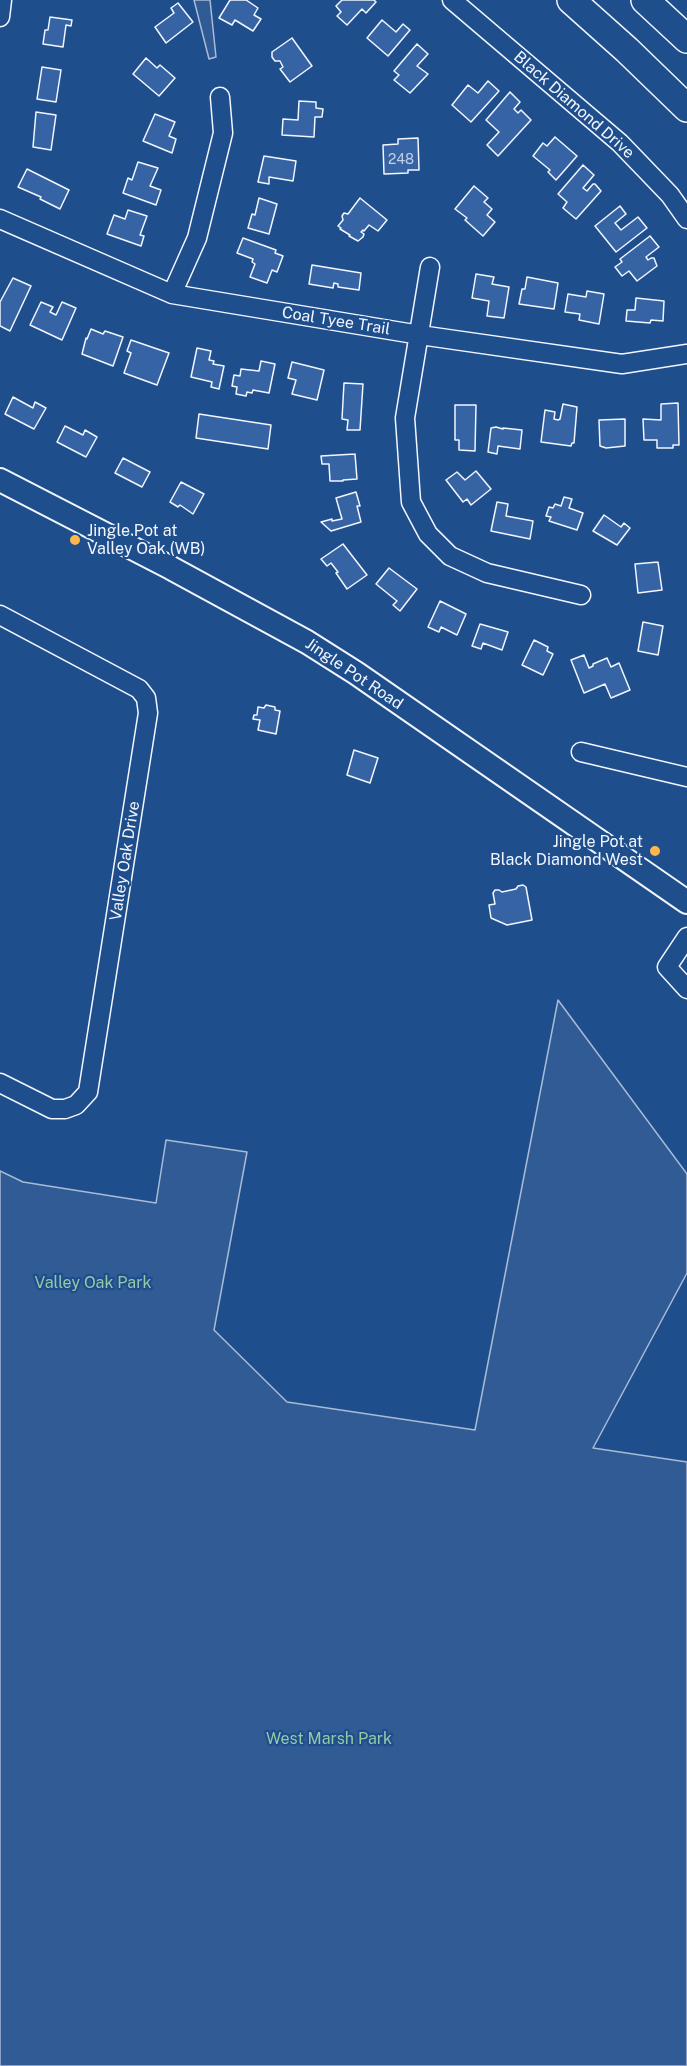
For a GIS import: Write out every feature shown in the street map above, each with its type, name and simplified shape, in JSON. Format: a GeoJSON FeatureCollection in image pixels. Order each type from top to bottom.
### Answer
{"type":"FeatureCollection","features":[{"type":"Feature","properties":{"kind":"highway"},"geometry":{"type":"LineString","coordinates":[[571,0],[687,108]]}},
{"type":"Feature","properties":{"kind":"highway"},"geometry":{"type":"LineString","coordinates":[[645,0],[687,39]]}},
{"type":"Feature","properties":{"kind":"main road","name":"Jingle Pot Road"},"geometry":{"type":"LineString","coordinates":[[0,480],[162,563],[307,642],[356,673],[687,902]]}},
{"type":"Feature","properties":{"kind":"street"},"geometry":{"type":"LineString","coordinates":[[0,17],[2,0]]}},
{"type":"Feature","properties":{"kind":"street","name":"Black Diamond Drive"},"geometry":{"type":"LineString","coordinates":[[452,0],[620,143],[670,195],[687,219]]}},
{"type":"Feature","properties":{"kind":"street"},"geometry":{"type":"LineString","coordinates":[[172,294],[197,238],[223,133],[220,97]]}},
{"type":"Feature","properties":{"kind":"street","name":"Coal Tyee Trail"},"geometry":{"type":"LineString","coordinates":[[0,219],[172,294],[420,335],[622,364],[687,354]]}},
{"type":"Feature","properties":{"kind":"street"},"geometry":{"type":"LineString","coordinates":[[430,267],[405,418],[411,502],[428,534],[450,556],[487,573],[581,594]]}},
{"type":"Feature","properties":{"kind":"street","name":"Valley Oak Drive"},"geometry":{"type":"LineString","coordinates":[[0,1083],[52,1109],[65,1109],[76,1105],[88,1092],[148,713],[146,698],[139,689],[1,619]]}},
{"type":"Feature","properties":{"kind":"street"},"geometry":{"type":"LineString","coordinates":[[581,752],[687,777]]}},
{"type":"Feature","properties":{"kind":"street"},"geometry":{"type":"LineString","coordinates":[[687,937],[667,967],[687,989]]}},
{"type":"Feature","properties":{"kind":"green space"},"geometry":{"type":"Polygon","coordinates":[[[194,0],[210,0],[216,57],[209,59],[194,0]]]}},
{"type":"Feature","properties":{"kind":"green space","name":"West Marsh Park"},"geometry":{"type":"Polygon","coordinates":[[[558,1000],[687,1174],[687,1273],[593,1448],[687,1462],[687,2066],[0,2066],[0,1171],[23,1182],[156,1203],[166,1140],[247,1152],[214,1330],[287,1402],[475,1430],[558,1000]]]}},
{"type":"Feature","properties":{"kind":"building"},"geometry":{"type":"Polygon","coordinates":[[[230,0],[246,0],[258,8],[254,15],[261,19],[253,31],[235,20],[232,25],[219,18],[230,0]]]}},
{"type":"Feature","properties":{"kind":"building"},"geometry":{"type":"Polygon","coordinates":[[[342,0],[374,0],[376,2],[366,13],[362,9],[347,25],[337,16],[341,12],[336,6],[342,0]]]}},
{"type":"Feature","properties":{"kind":"building"},"geometry":{"type":"Polygon","coordinates":[[[178,3],[193,22],[166,43],[155,27],[174,13],[171,8],[178,3]]]}},
{"type":"Feature","properties":{"kind":"building"},"geometry":{"type":"Polygon","coordinates":[[[50,17],[72,20],[71,26],[66,25],[63,47],[43,44],[50,17]]]}},
{"type":"Feature","properties":{"kind":"building"},"geometry":{"type":"Polygon","coordinates":[[[382,20],[396,32],[403,24],[410,30],[388,56],[367,38],[382,20]]]}},
{"type":"Feature","properties":{"kind":"building"},"geometry":{"type":"Polygon","coordinates":[[[292,38],[312,66],[290,82],[280,69],[283,67],[280,61],[275,61],[272,57],[272,52],[292,38]]]}},
{"type":"Feature","properties":{"kind":"building"},"geometry":{"type":"Polygon","coordinates":[[[417,44],[428,54],[417,66],[428,74],[410,93],[394,80],[399,75],[394,71],[417,44]]]}},
{"type":"Feature","properties":{"kind":"building"},"geometry":{"type":"Polygon","coordinates":[[[146,58],[157,68],[160,65],[175,78],[159,96],[133,74],[146,58]]]}},
{"type":"Feature","properties":{"kind":"building"},"geometry":{"type":"Polygon","coordinates":[[[42,67],[61,70],[56,102],[37,99],[42,67]]]}},
{"type":"Feature","properties":{"kind":"building"},"geometry":{"type":"Polygon","coordinates":[[[488,81],[499,91],[471,122],[452,105],[468,85],[478,93],[488,81]]]}},
{"type":"Feature","properties":{"kind":"building"},"geometry":{"type":"Polygon","coordinates":[[[510,92],[520,102],[514,109],[518,113],[521,110],[531,120],[498,156],[487,145],[499,132],[486,120],[510,92]]]}},
{"type":"Feature","properties":{"kind":"building"},"geometry":{"type":"Polygon","coordinates":[[[299,101],[316,102],[316,108],[323,109],[322,117],[315,117],[314,137],[282,135],[283,119],[298,120],[299,101]]]}},
{"type":"Feature","properties":{"kind":"building"},"geometry":{"type":"Polygon","coordinates":[[[36,112],[56,115],[51,150],[33,147],[36,112]]]}},
{"type":"Feature","properties":{"kind":"building"},"geometry":{"type":"Polygon","coordinates":[[[155,114],[175,122],[169,136],[176,139],[172,153],[143,141],[155,114]]]}},
{"type":"Feature","properties":{"kind":"building"},"geometry":{"type":"Polygon","coordinates":[[[555,137],[577,156],[556,180],[548,172],[550,170],[533,156],[543,143],[547,146],[555,137]]]}},
{"type":"Feature","properties":{"kind":"building"},"geometry":{"type":"Polygon","coordinates":[[[418,138],[419,170],[384,174],[383,145],[398,144],[398,139],[418,138]]]}},
{"type":"Feature","properties":{"kind":"building"},"geometry":{"type":"Polygon","coordinates":[[[264,156],[296,161],[293,181],[269,177],[269,184],[258,182],[264,156]]]}},
{"type":"Feature","properties":{"kind":"building"},"geometry":{"type":"Polygon","coordinates":[[[138,162],[158,168],[150,186],[161,190],[156,205],[123,193],[128,178],[132,180],[138,162]]]}},
{"type":"Feature","properties":{"kind":"building"},"geometry":{"type":"Polygon","coordinates":[[[583,165],[594,175],[583,188],[587,191],[595,184],[601,191],[576,219],[563,208],[567,202],[558,194],[583,165]]]}},
{"type":"Feature","properties":{"kind":"building"},"geometry":{"type":"Polygon","coordinates":[[[27,169],[69,190],[60,209],[40,199],[41,197],[18,187],[27,169]]]}},
{"type":"Feature","properties":{"kind":"building"},"geometry":{"type":"Polygon","coordinates":[[[474,186],[488,198],[484,202],[492,209],[487,215],[495,222],[483,236],[465,220],[467,218],[455,209],[474,186]]]}},
{"type":"Feature","properties":{"kind":"building"},"geometry":{"type":"Polygon","coordinates":[[[259,198],[277,204],[269,234],[248,228],[252,214],[255,215],[259,198]]]}},
{"type":"Feature","properties":{"kind":"building"},"geometry":{"type":"Polygon","coordinates":[[[360,198],[387,220],[378,231],[369,225],[361,232],[364,234],[363,237],[358,241],[338,226],[343,220],[344,213],[348,214],[360,198]]]}},
{"type":"Feature","properties":{"kind":"building"},"geometry":{"type":"Polygon","coordinates":[[[620,206],[626,214],[615,223],[621,230],[638,217],[647,228],[616,252],[595,226],[620,206]]]}},
{"type":"Feature","properties":{"kind":"building"},"geometry":{"type":"Polygon","coordinates":[[[128,210],[147,216],[140,235],[144,236],[141,246],[107,234],[114,215],[125,219],[128,210]]]}},
{"type":"Feature","properties":{"kind":"building"},"geometry":{"type":"Polygon","coordinates":[[[650,236],[659,247],[646,257],[648,260],[654,258],[657,266],[637,281],[629,271],[622,276],[615,267],[622,262],[620,259],[650,236]]]}},
{"type":"Feature","properties":{"kind":"building"},"geometry":{"type":"Polygon","coordinates":[[[243,238],[276,250],[275,253],[283,256],[277,272],[272,270],[267,283],[250,277],[255,264],[252,262],[253,259],[237,253],[243,238]]]}},
{"type":"Feature","properties":{"kind":"building"},"geometry":{"type":"Polygon","coordinates":[[[312,265],[361,273],[359,290],[338,287],[338,284],[334,283],[333,288],[309,284],[312,265]]]}},
{"type":"Feature","properties":{"kind":"building"},"geometry":{"type":"Polygon","coordinates":[[[476,274],[494,277],[492,284],[509,287],[504,318],[487,316],[489,301],[472,298],[476,274]]]}},
{"type":"Feature","properties":{"kind":"building"},"geometry":{"type":"Polygon","coordinates":[[[527,277],[558,283],[554,309],[519,304],[527,277]]]}},
{"type":"Feature","properties":{"kind":"building"},"geometry":{"type":"Polygon","coordinates":[[[13,278],[31,286],[10,331],[0,326],[0,302],[13,278]]]}},
{"type":"Feature","properties":{"kind":"building"},"geometry":{"type":"Polygon","coordinates":[[[587,291],[604,294],[599,324],[579,320],[580,314],[565,312],[568,294],[586,297],[587,291]]]}},
{"type":"Feature","properties":{"kind":"building"},"geometry":{"type":"Polygon","coordinates":[[[636,298],[664,301],[663,321],[651,320],[650,323],[626,321],[627,310],[635,310],[636,298]]]}},
{"type":"Feature","properties":{"kind":"building"},"geometry":{"type":"Polygon","coordinates":[[[41,302],[53,307],[50,312],[56,315],[62,302],[76,308],[62,340],[30,325],[41,302]]]}},
{"type":"Feature","properties":{"kind":"building"},"geometry":{"type":"Polygon","coordinates":[[[91,329],[103,334],[105,331],[123,337],[113,366],[82,354],[91,329]]]}},
{"type":"Feature","properties":{"kind":"building"},"geometry":{"type":"Polygon","coordinates":[[[131,340],[169,353],[157,385],[124,373],[131,353],[127,351],[131,340]]]}},
{"type":"Feature","properties":{"kind":"building"},"geometry":{"type":"Polygon","coordinates":[[[197,348],[211,351],[209,360],[214,361],[213,364],[224,366],[219,389],[211,387],[212,382],[191,377],[197,348]]]}},
{"type":"Feature","properties":{"kind":"building"},"geometry":{"type":"Polygon","coordinates":[[[261,361],[275,364],[269,393],[253,390],[252,393],[247,392],[246,396],[236,394],[237,387],[232,386],[234,375],[240,376],[241,369],[259,371],[261,361]]]}},
{"type":"Feature","properties":{"kind":"building"},"geometry":{"type":"Polygon","coordinates":[[[292,362],[324,370],[317,400],[292,394],[296,380],[288,378],[292,362]]]}},
{"type":"Feature","properties":{"kind":"building"},"geometry":{"type":"Polygon","coordinates":[[[344,383],[363,384],[360,430],[347,430],[348,420],[342,419],[344,383]]]}},
{"type":"Feature","properties":{"kind":"building"},"geometry":{"type":"Polygon","coordinates":[[[13,397],[33,408],[35,402],[46,408],[34,429],[5,414],[13,397]]]}},
{"type":"Feature","properties":{"kind":"building"},"geometry":{"type":"Polygon","coordinates":[[[678,403],[679,445],[673,445],[673,448],[657,448],[657,440],[644,440],[643,419],[661,420],[661,404],[678,403]]]}},
{"type":"Feature","properties":{"kind":"building"},"geometry":{"type":"Polygon","coordinates":[[[563,404],[577,407],[574,443],[571,446],[541,442],[545,410],[555,412],[554,419],[558,420],[563,404]]]}},
{"type":"Feature","properties":{"kind":"building"},"geometry":{"type":"Polygon","coordinates":[[[455,405],[476,405],[475,451],[459,450],[459,440],[455,440],[455,405]]]}},
{"type":"Feature","properties":{"kind":"building"},"geometry":{"type":"Polygon","coordinates":[[[199,414],[271,425],[268,449],[196,438],[199,414]]]}},
{"type":"Feature","properties":{"kind":"building"},"geometry":{"type":"Polygon","coordinates":[[[625,419],[625,446],[606,448],[600,446],[599,420],[625,419]]]}},
{"type":"Feature","properties":{"kind":"building"},"geometry":{"type":"Polygon","coordinates":[[[65,426],[83,435],[85,430],[97,437],[86,457],[57,442],[65,426]]]}},
{"type":"Feature","properties":{"kind":"building"},"geometry":{"type":"Polygon","coordinates":[[[491,428],[522,430],[520,449],[498,446],[497,454],[488,452],[491,428]]]}},
{"type":"Feature","properties":{"kind":"building"},"geometry":{"type":"Polygon","coordinates":[[[355,454],[357,479],[330,481],[329,464],[322,464],[321,456],[355,454]]]}},
{"type":"Feature","properties":{"kind":"building"},"geometry":{"type":"Polygon","coordinates":[[[123,458],[150,472],[142,487],[115,473],[123,458]]]}},
{"type":"Feature","properties":{"kind":"building"},"geometry":{"type":"Polygon","coordinates":[[[476,471],[491,489],[471,505],[467,499],[463,502],[446,480],[457,472],[465,480],[476,471]]]}},
{"type":"Feature","properties":{"kind":"building"},"geometry":{"type":"Polygon","coordinates":[[[181,482],[204,494],[193,514],[180,505],[178,507],[170,502],[181,482]]]}},
{"type":"Feature","properties":{"kind":"building"},"geometry":{"type":"Polygon","coordinates":[[[356,492],[361,522],[331,531],[321,522],[342,519],[336,498],[356,492]]]}},
{"type":"Feature","properties":{"kind":"building"},"geometry":{"type":"Polygon","coordinates":[[[564,497],[572,499],[569,508],[583,513],[577,530],[549,521],[551,517],[546,516],[549,507],[553,508],[555,504],[561,506],[564,497]]]}},
{"type":"Feature","properties":{"kind":"building"},"geometry":{"type":"Polygon","coordinates":[[[497,502],[508,504],[506,516],[533,521],[530,539],[491,531],[497,502]]]}},
{"type":"Feature","properties":{"kind":"building"},"geometry":{"type":"Polygon","coordinates":[[[604,515],[621,527],[624,523],[630,528],[617,545],[593,531],[604,515]]]}},
{"type":"Feature","properties":{"kind":"building"},"geometry":{"type":"Polygon","coordinates":[[[343,544],[367,575],[347,589],[331,563],[327,566],[321,559],[343,544]]]}},
{"type":"Feature","properties":{"kind":"building"},"geometry":{"type":"Polygon","coordinates":[[[658,562],[662,590],[638,593],[635,564],[658,562]]]}},
{"type":"Feature","properties":{"kind":"building"},"geometry":{"type":"Polygon","coordinates":[[[389,568],[417,589],[400,611],[393,605],[397,601],[376,584],[389,568]]]}},
{"type":"Feature","properties":{"kind":"building"},"geometry":{"type":"Polygon","coordinates":[[[440,601],[466,614],[457,635],[441,627],[439,632],[428,627],[440,601]]]}},
{"type":"Feature","properties":{"kind":"building"},"geometry":{"type":"Polygon","coordinates":[[[643,622],[663,626],[658,655],[638,651],[643,622]]]}},
{"type":"Feature","properties":{"kind":"building"},"geometry":{"type":"Polygon","coordinates":[[[480,624],[508,632],[502,650],[483,643],[481,649],[472,646],[480,624]]]}},
{"type":"Feature","properties":{"kind":"building"},"geometry":{"type":"Polygon","coordinates":[[[534,640],[548,647],[547,651],[553,654],[543,675],[522,665],[534,640]]]}},
{"type":"Feature","properties":{"kind":"building"},"geometry":{"type":"Polygon","coordinates":[[[584,655],[589,668],[607,658],[611,667],[619,663],[630,690],[611,698],[605,684],[584,693],[571,660],[584,655]]]}},
{"type":"Feature","properties":{"kind":"building"},"geometry":{"type":"Polygon","coordinates":[[[266,705],[280,711],[276,734],[258,730],[260,720],[253,719],[254,715],[257,715],[258,707],[264,708],[266,705]]]}},
{"type":"Feature","properties":{"kind":"building"},"geometry":{"type":"Polygon","coordinates":[[[354,750],[378,758],[370,783],[347,775],[354,750]]]}},
{"type":"Feature","properties":{"kind":"building"},"geometry":{"type":"Polygon","coordinates":[[[523,885],[526,887],[532,920],[507,925],[491,918],[489,905],[495,904],[493,893],[495,890],[502,892],[523,885]]]}},
{"type":"Feature","properties":{"kind":"place","name":"Jingle Pot at Valley Oak (WB)"},"geometry":{"type":"Point","coordinates":[75,540]}},
{"type":"Feature","properties":{"kind":"place","name":"Jingle Pot at Black Diamond West"},"geometry":{"type":"Point","coordinates":[655,851]}},
{"type":"Feature","properties":{"kind":"park label","name":"Valley Oak Park"},"geometry":{"type":"Point","coordinates":[93,1283]}}]}
